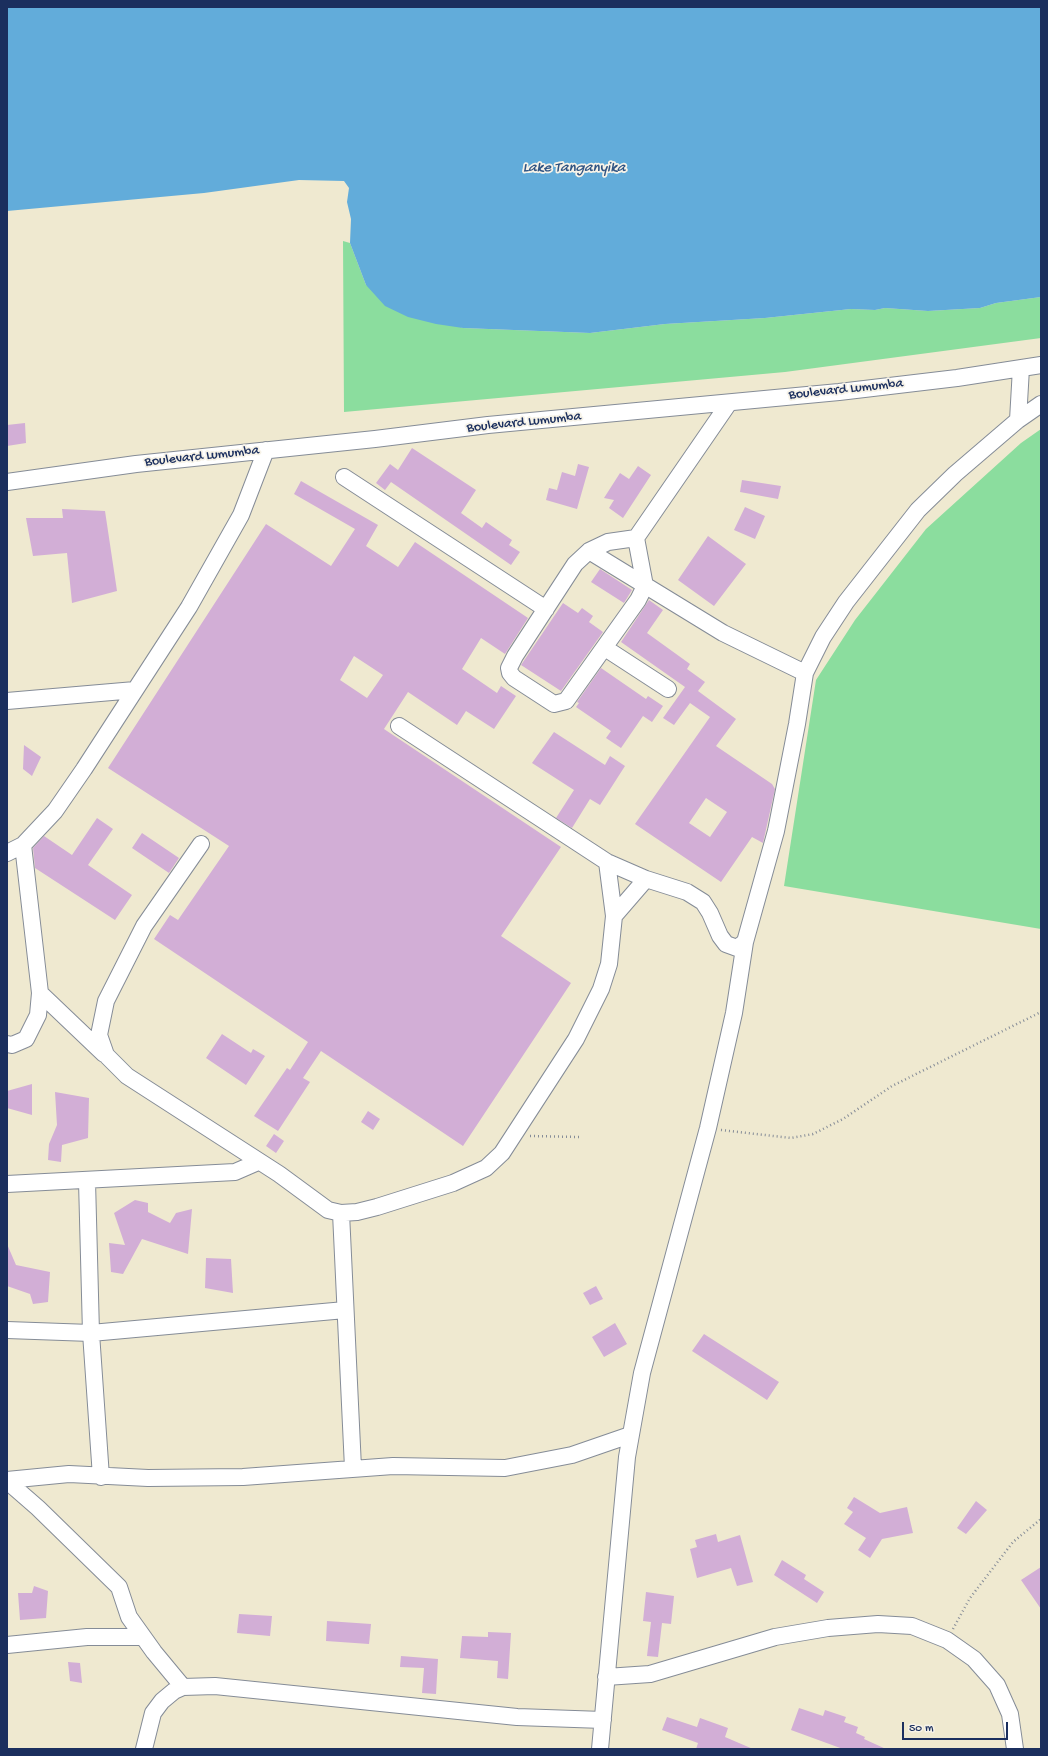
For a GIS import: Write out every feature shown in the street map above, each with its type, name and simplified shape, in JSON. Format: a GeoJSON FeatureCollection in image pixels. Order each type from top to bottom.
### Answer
{"type":"FeatureCollection","features":[{"type":"Feature","properties":{"kind":"street","name":"Boulevard Lumumba"},"geometry":{"type":"LineString","coordinates":[[7,482],[136,464],[374,440],[488,425],[839,392],[1041,365]]}},
{"type":"Feature","properties":{"kind":"street"},"geometry":{"type":"LineString","coordinates":[[1018,420],[1022,368]]}},
{"type":"Feature","properties":{"kind":"street"},"geometry":{"type":"LineString","coordinates":[[636,538],[608,542],[589,551],[576,564],[546,608],[509,668],[510,673],[514,678],[554,704],[561,704],[566,701],[638,600],[645,586],[636,538],[729,403]]}},
{"type":"Feature","properties":{"kind":"street"},"geometry":{"type":"LineString","coordinates":[[600,1749],[630,1435],[644,1366],[708,1128],[734,1013],[745,942],[776,831],[798,724],[805,673],[823,638],[846,602],[918,510],[954,474],[1018,420],[1041,404]]}},
{"type":"Feature","properties":{"kind":"street"},"geometry":{"type":"LineString","coordinates":[[7,853],[23,845],[56,811],[189,607],[231,534],[249,498],[266,450]]}},
{"type":"Feature","properties":{"kind":"street"},"geometry":{"type":"LineString","coordinates":[[344,477],[546,608]]}},
{"type":"Feature","properties":{"kind":"street"},"geometry":{"type":"LineString","coordinates":[[589,551],[723,633],[805,673]]}},
{"type":"Feature","properties":{"kind":"street"},"geometry":{"type":"LineString","coordinates":[[605,648],[668,689]]}},
{"type":"Feature","properties":{"kind":"street"},"geometry":{"type":"LineString","coordinates":[[7,701],[135,690]]}},
{"type":"Feature","properties":{"kind":"street"},"geometry":{"type":"LineString","coordinates":[[399,726],[607,862],[646,879],[687,892],[702,902],[710,913],[720,936],[726,944],[737,948],[745,942]]}},
{"type":"Feature","properties":{"kind":"street"},"geometry":{"type":"LineString","coordinates":[[106,1055],[99,1035],[106,1001],[144,926],[201,844]]}},
{"type":"Feature","properties":{"kind":"street"},"geometry":{"type":"LineString","coordinates":[[7,1044],[12,1045],[26,1039],[38,1015],[40,993],[23,845]]}},
{"type":"Feature","properties":{"kind":"street"},"geometry":{"type":"LineString","coordinates":[[40,993],[127,1076],[258,1162],[279,1174],[328,1210],[341,1213],[364,1210],[453,1183],[486,1168],[502,1153],[576,1039],[601,989],[609,964],[614,916],[607,862]]}},
{"type":"Feature","properties":{"kind":"street"},"geometry":{"type":"LineString","coordinates":[[614,916],[646,879]]}},
{"type":"Feature","properties":{"kind":"street"},"geometry":{"type":"LineString","coordinates":[[7,1184],[235,1172],[258,1162]]}},
{"type":"Feature","properties":{"kind":"street"},"geometry":{"type":"LineString","coordinates":[[87,1180],[91,1333],[101,1477]]}},
{"type":"Feature","properties":{"kind":"street"},"geometry":{"type":"LineString","coordinates":[[341,1213],[353,1468]]}},
{"type":"Feature","properties":{"kind":"street"},"geometry":{"type":"LineString","coordinates":[[7,1330],[91,1333],[346,1310]]}},
{"type":"Feature","properties":{"kind":"street"},"geometry":{"type":"LineString","coordinates":[[7,1480],[69,1474],[101,1477],[148,1478],[243,1477],[393,1466],[505,1468],[572,1455],[630,1435]]}},
{"type":"Feature","properties":{"kind":"street"},"geometry":{"type":"LineString","coordinates":[[7,1480],[119,1587],[129,1617],[154,1652],[183,1687]]}},
{"type":"Feature","properties":{"kind":"street"},"geometry":{"type":"LineString","coordinates":[[606,1677],[650,1674],[775,1637],[828,1628],[878,1624],[912,1626],[947,1640],[974,1659],[997,1685],[1010,1714],[1015,1749]]}},
{"type":"Feature","properties":{"kind":"street"},"geometry":{"type":"LineString","coordinates":[[7,1645],[87,1638],[143,1637]]}},
{"type":"Feature","properties":{"kind":"street"},"geometry":{"type":"LineString","coordinates":[[144,1749],[153,1713],[162,1701],[174,1691],[183,1687],[215,1686],[517,1717],[603,1720]]}},
{"type":"Feature","properties":{"kind":"path"},"geometry":{"type":"LineString","coordinates":[[708,1128],[791,1138],[813,1134],[843,1119],[892,1086],[1041,1012]]}},
{"type":"Feature","properties":{"kind":"path"},"geometry":{"type":"LineString","coordinates":[[515,1134],[532,1136],[579,1137]]}},
{"type":"Feature","properties":{"kind":"path"},"geometry":{"type":"LineString","coordinates":[[947,1640],[970,1598],[1013,1542],[1041,1519]]}},
{"type":"Feature","properties":{"kind":"green space"},"geometry":{"type":"Polygon","coordinates":[[[343,241],[350,243],[366,285],[463,328],[590,333],[665,324],[765,318],[851,309],[875,310],[885,308],[928,311],[980,308],[996,303],[1041,297],[1041,338],[785,372],[344,412],[343,241]]]}},
{"type":"Feature","properties":{"kind":"green space"},"geometry":{"type":"Polygon","coordinates":[[[1041,429],[1041,929],[784,886],[816,680],[855,620],[926,529],[1021,443],[1041,429]]]}},
{"type":"Feature","properties":{"kind":"water","name":"Lake Tanganyika"},"geometry":{"type":"Polygon","coordinates":[[[7,7],[1041,7],[1041,297],[996,303],[980,308],[928,311],[885,308],[875,310],[851,309],[765,318],[665,324],[590,333],[463,328],[436,324],[408,317],[385,306],[366,285],[350,243],[351,219],[347,202],[349,188],[344,181],[299,180],[204,193],[7,211],[7,7]]]}},
{"type":"Feature","properties":{"kind":"building"},"geometry":{"type":"Polygon","coordinates":[[[25,423],[26,443],[7,446],[7,425],[25,423]]]}},
{"type":"Feature","properties":{"kind":"building"},"geometry":{"type":"Polygon","coordinates":[[[412,448],[476,490],[461,513],[482,528],[486,522],[512,540],[509,545],[520,552],[511,565],[391,482],[385,490],[376,483],[390,464],[398,470],[412,448]]]}},
{"type":"Feature","properties":{"kind":"building"},"geometry":{"type":"Polygon","coordinates":[[[578,464],[589,467],[577,509],[546,500],[549,488],[557,490],[562,472],[575,476],[578,464]]]}},
{"type":"Feature","properties":{"kind":"building"},"geometry":{"type":"Polygon","coordinates":[[[638,466],[651,475],[623,518],[609,508],[614,500],[604,498],[620,473],[629,479],[638,466]]]}},
{"type":"Feature","properties":{"kind":"building"},"geometry":{"type":"Polygon","coordinates":[[[742,480],[781,486],[778,499],[740,492],[742,480]]]}},
{"type":"Feature","properties":{"kind":"building"},"geometry":{"type":"Polygon","coordinates":[[[301,481],[378,525],[366,546],[398,567],[415,542],[528,618],[505,654],[481,638],[462,669],[497,693],[501,686],[516,696],[494,729],[466,711],[457,725],[408,692],[384,729],[561,847],[501,936],[571,983],[463,1146],[321,1051],[303,1078],[310,1082],[278,1131],[254,1116],[287,1068],[290,1070],[308,1042],[154,939],[170,915],[178,920],[229,846],[108,768],[266,524],[331,566],[355,529],[294,494],[301,481]],[[354,656],[340,680],[367,698],[383,675],[354,656]]]}},
{"type":"Feature","properties":{"kind":"building"},"geometry":{"type":"Polygon","coordinates":[[[745,507],[765,516],[755,539],[734,530],[745,507]]]}},
{"type":"Feature","properties":{"kind":"building"},"geometry":{"type":"Polygon","coordinates":[[[62,509],[105,511],[117,591],[72,603],[67,553],[33,556],[26,518],[63,518],[62,509]]]}},
{"type":"Feature","properties":{"kind":"building"},"geometry":{"type":"Polygon","coordinates":[[[708,536],[746,564],[714,606],[678,580],[708,536]]]}},
{"type":"Feature","properties":{"kind":"building"},"geometry":{"type":"Polygon","coordinates":[[[600,569],[632,590],[624,603],[591,582],[600,569]]]}},
{"type":"Feature","properties":{"kind":"building"},"geometry":{"type":"Polygon","coordinates":[[[649,600],[663,610],[647,633],[690,664],[687,669],[705,682],[698,691],[736,719],[716,746],[772,784],[775,789],[763,843],[752,837],[721,882],[635,824],[710,717],[690,703],[674,725],[663,718],[685,687],[621,642],[649,600]],[[706,798],[689,823],[710,837],[727,812],[706,798]]]}},
{"type":"Feature","properties":{"kind":"building"},"geometry":{"type":"Polygon","coordinates":[[[563,603],[578,613],[582,608],[593,616],[589,622],[603,632],[561,691],[521,665],[563,603]]]}},
{"type":"Feature","properties":{"kind":"building"},"geometry":{"type":"Polygon","coordinates":[[[601,668],[646,699],[648,696],[663,706],[652,722],[643,716],[621,748],[606,738],[611,731],[576,707],[579,703],[577,702],[601,668]]]}},
{"type":"Feature","properties":{"kind":"building"},"geometry":{"type":"Polygon","coordinates":[[[554,732],[605,765],[610,756],[625,766],[600,805],[590,799],[572,828],[556,818],[574,790],[532,763],[554,732]]]}},
{"type":"Feature","properties":{"kind":"building"},"geometry":{"type":"Polygon","coordinates":[[[24,745],[41,757],[32,776],[23,769],[24,745]]]}},
{"type":"Feature","properties":{"kind":"building"},"geometry":{"type":"Polygon","coordinates":[[[97,818],[113,829],[88,865],[132,895],[115,920],[35,868],[33,848],[44,836],[72,855],[97,818]]]}},
{"type":"Feature","properties":{"kind":"building"},"geometry":{"type":"Polygon","coordinates":[[[142,833],[179,858],[169,873],[132,848],[142,833]]]}},
{"type":"Feature","properties":{"kind":"building"},"geometry":{"type":"Polygon","coordinates":[[[222,1034],[251,1053],[253,1049],[265,1056],[246,1085],[206,1058],[222,1034]]]}},
{"type":"Feature","properties":{"kind":"building"},"geometry":{"type":"Polygon","coordinates":[[[32,1084],[32,1115],[7,1108],[7,1091],[32,1084]]]}},
{"type":"Feature","properties":{"kind":"building"},"geometry":{"type":"Polygon","coordinates":[[[55,1092],[89,1098],[88,1138],[62,1145],[61,1162],[48,1160],[49,1144],[57,1125],[55,1092]]]}},
{"type":"Feature","properties":{"kind":"building"},"geometry":{"type":"Polygon","coordinates":[[[368,1111],[380,1119],[373,1130],[361,1122],[368,1111]]]}},
{"type":"Feature","properties":{"kind":"building"},"geometry":{"type":"Polygon","coordinates":[[[274,1134],[284,1141],[276,1153],[266,1146],[274,1134]]]}},
{"type":"Feature","properties":{"kind":"building"},"geometry":{"type":"Polygon","coordinates":[[[135,1200],[148,1203],[148,1212],[170,1223],[176,1213],[192,1209],[188,1254],[142,1239],[123,1274],[111,1272],[109,1243],[125,1245],[114,1213],[135,1200]]]}},
{"type":"Feature","properties":{"kind":"building"},"geometry":{"type":"Polygon","coordinates":[[[7,1244],[16,1265],[50,1272],[48,1302],[33,1304],[30,1294],[7,1286],[7,1244]]]}},
{"type":"Feature","properties":{"kind":"building"},"geometry":{"type":"Polygon","coordinates":[[[206,1258],[231,1259],[233,1293],[205,1288],[206,1258]]]}},
{"type":"Feature","properties":{"kind":"building"},"geometry":{"type":"Polygon","coordinates":[[[596,1286],[603,1299],[590,1305],[583,1293],[596,1286]]]}},
{"type":"Feature","properties":{"kind":"building"},"geometry":{"type":"Polygon","coordinates":[[[615,1323],[627,1344],[604,1357],[592,1337],[615,1323]]]}},
{"type":"Feature","properties":{"kind":"building"},"geometry":{"type":"Polygon","coordinates":[[[704,1334],[779,1382],[767,1400],[692,1351],[704,1334]]]}},
{"type":"Feature","properties":{"kind":"building"},"geometry":{"type":"Polygon","coordinates":[[[854,1497],[880,1513],[907,1507],[913,1533],[882,1539],[870,1558],[858,1550],[866,1538],[844,1524],[853,1512],[847,1508],[854,1497]]]}},
{"type":"Feature","properties":{"kind":"building"},"geometry":{"type":"Polygon","coordinates":[[[976,1501],[987,1510],[966,1534],[957,1528],[976,1501]]]}},
{"type":"Feature","properties":{"kind":"building"},"geometry":{"type":"Polygon","coordinates":[[[716,1534],[718,1542],[740,1535],[753,1582],[737,1586],[731,1568],[697,1578],[690,1549],[697,1547],[695,1540],[716,1534]]]}},
{"type":"Feature","properties":{"kind":"building"},"geometry":{"type":"Polygon","coordinates":[[[782,1560],[806,1575],[804,1579],[824,1592],[817,1603],[774,1575],[782,1560]]]}},
{"type":"Feature","properties":{"kind":"building"},"geometry":{"type":"Polygon","coordinates":[[[1041,1567],[1041,1609],[1021,1580],[1041,1567]]]}},
{"type":"Feature","properties":{"kind":"building"},"geometry":{"type":"Polygon","coordinates":[[[34,1586],[48,1591],[46,1618],[20,1620],[18,1593],[32,1593],[34,1586]]]}},
{"type":"Feature","properties":{"kind":"building"},"geometry":{"type":"Polygon","coordinates":[[[646,1592],[674,1596],[671,1624],[662,1623],[658,1657],[647,1656],[651,1622],[643,1621],[646,1592]]]}},
{"type":"Feature","properties":{"kind":"building"},"geometry":{"type":"Polygon","coordinates":[[[239,1614],[272,1616],[270,1636],[237,1633],[239,1614]]]}},
{"type":"Feature","properties":{"kind":"building"},"geometry":{"type":"Polygon","coordinates":[[[327,1621],[371,1624],[369,1644],[326,1641],[327,1621]]]}},
{"type":"Feature","properties":{"kind":"building"},"geometry":{"type":"Polygon","coordinates":[[[488,1632],[511,1633],[508,1679],[497,1678],[498,1661],[460,1658],[462,1636],[488,1637],[488,1632]]]}},
{"type":"Feature","properties":{"kind":"building"},"geometry":{"type":"Polygon","coordinates":[[[401,1656],[438,1659],[436,1694],[422,1693],[424,1668],[400,1667],[401,1656]]]}},
{"type":"Feature","properties":{"kind":"building"},"geometry":{"type":"Polygon","coordinates":[[[68,1662],[80,1663],[82,1683],[70,1681],[68,1662]]]}},
{"type":"Feature","properties":{"kind":"building"},"geometry":{"type":"Polygon","coordinates":[[[799,1708],[823,1716],[825,1710],[846,1717],[844,1722],[858,1727],[856,1733],[865,1737],[864,1739],[886,1749],[843,1749],[791,1730],[799,1708]]]}},
{"type":"Feature","properties":{"kind":"building"},"geometry":{"type":"Polygon","coordinates":[[[667,1717],[697,1727],[700,1718],[728,1728],[725,1737],[753,1749],[696,1749],[698,1743],[662,1730],[667,1717]]]}}]}
